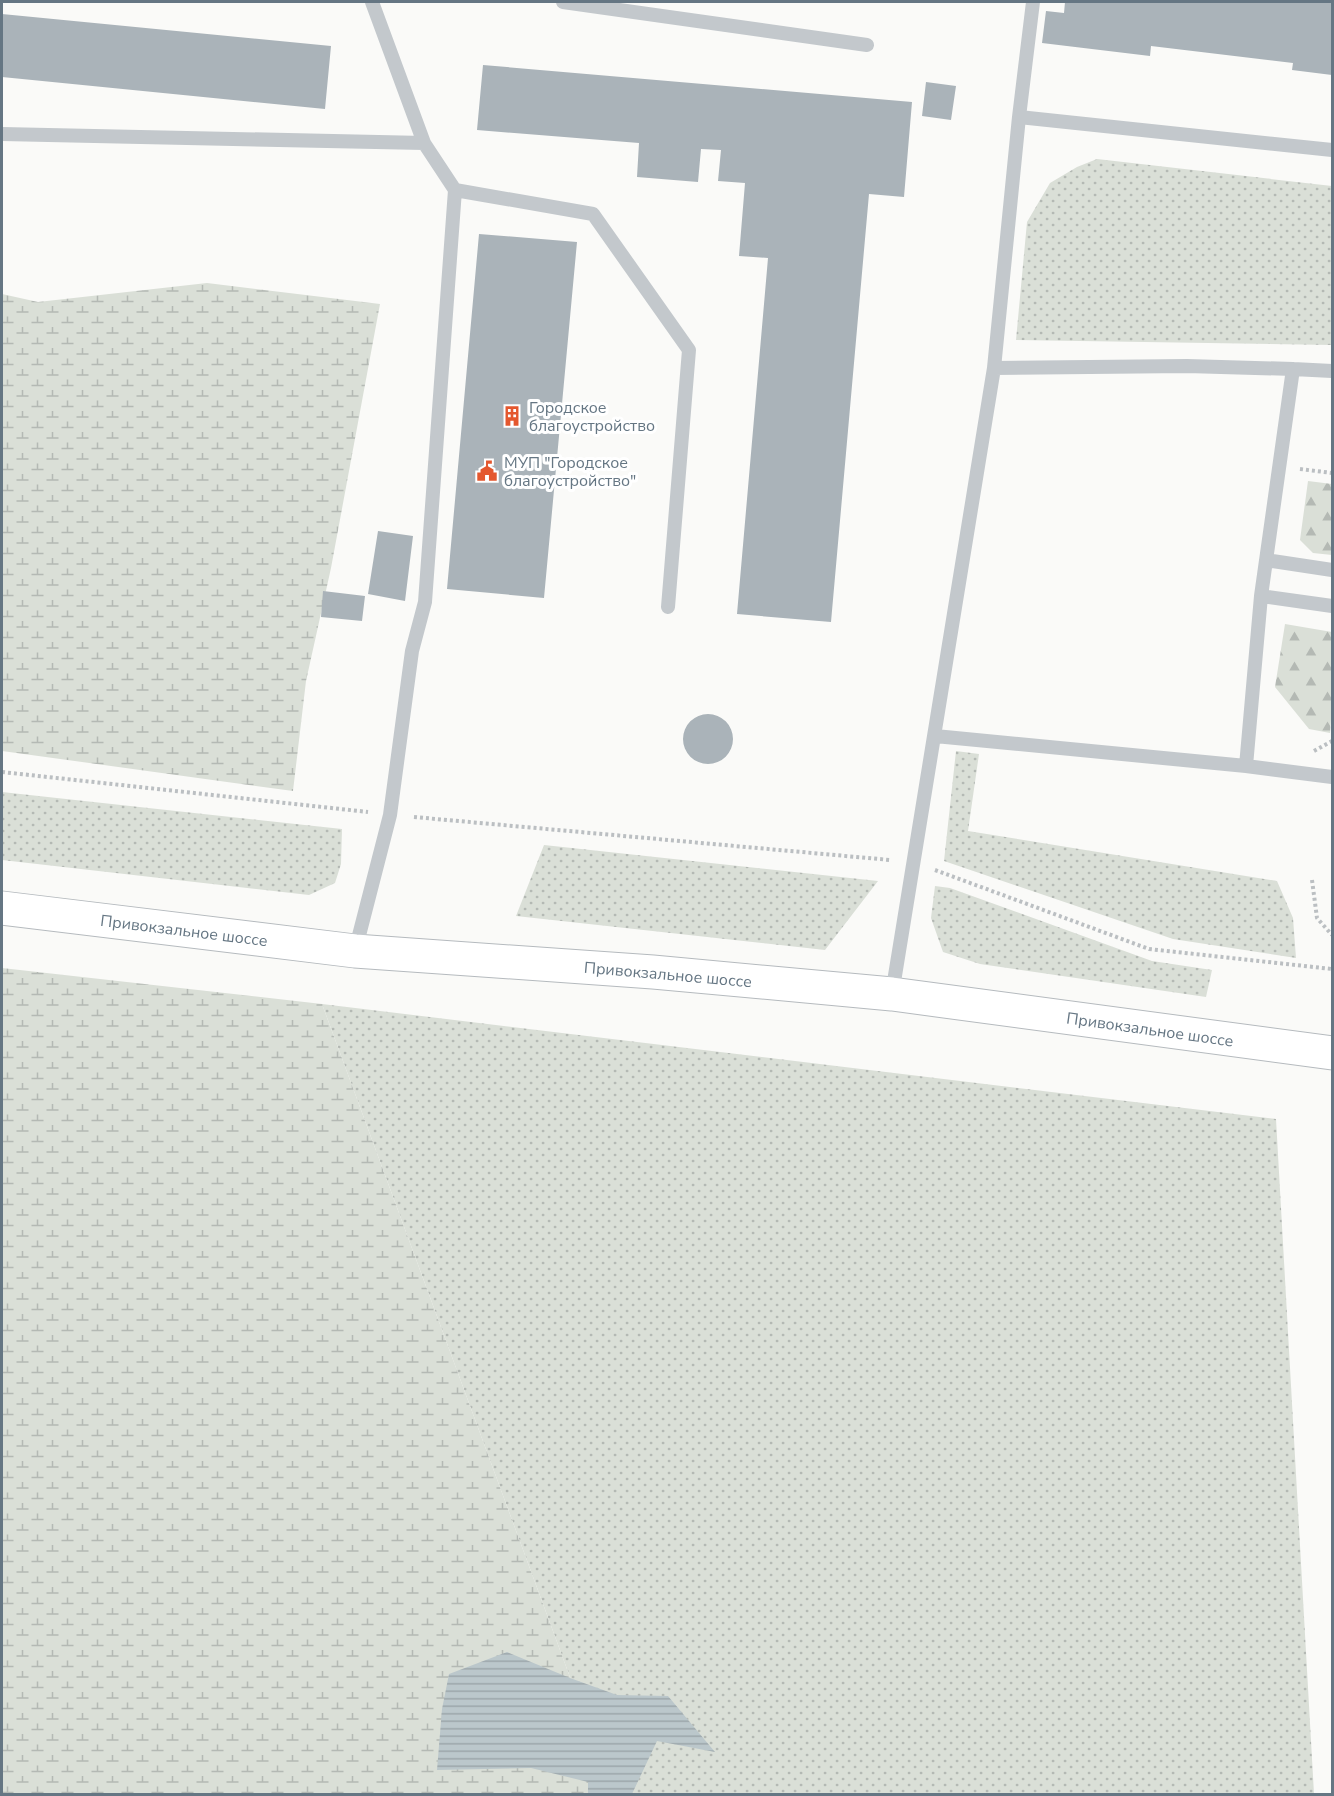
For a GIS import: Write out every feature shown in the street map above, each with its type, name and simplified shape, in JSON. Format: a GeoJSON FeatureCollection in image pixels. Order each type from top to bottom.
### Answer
{"type":"FeatureCollection","features":[{"type":"Feature","properties":{"kind":"main road","name":"Привокзальное шоссе"},"geometry":{"type":"LineString","coordinates":[[2,908],[355,951],[652,972],[892,994],[1332,1053]]}},
{"type":"Feature","properties":{"kind":"lane"},"geometry":{"type":"LineString","coordinates":[[355,951],[390,815],[412,651],[425,602],[455,190],[424,143],[372,2]]}},
{"type":"Feature","properties":{"kind":"lane"},"geometry":{"type":"LineString","coordinates":[[564,2],[867,45]]}},
{"type":"Feature","properties":{"kind":"lane"},"geometry":{"type":"LineString","coordinates":[[892,994],[994,368],[1033,2]]}},
{"type":"Feature","properties":{"kind":"lane"},"geometry":{"type":"LineString","coordinates":[[1019,117],[1332,150]]}},
{"type":"Feature","properties":{"kind":"lane"},"geometry":{"type":"LineString","coordinates":[[2,134],[424,143]]}},
{"type":"Feature","properties":{"kind":"lane"},"geometry":{"type":"LineString","coordinates":[[455,190],[593,214],[689,350],[668,607]]}},
{"type":"Feature","properties":{"kind":"lane"},"geometry":{"type":"LineString","coordinates":[[994,368],[1187,366],[1332,371]]}},
{"type":"Feature","properties":{"kind":"lane"},"geometry":{"type":"LineString","coordinates":[[1246,766],[1261,596],[1293,369]]}},
{"type":"Feature","properties":{"kind":"lane"},"geometry":{"type":"LineString","coordinates":[[1266,560],[1332,570]]}},
{"type":"Feature","properties":{"kind":"lane"},"geometry":{"type":"LineString","coordinates":[[1261,596],[1332,606]]}},
{"type":"Feature","properties":{"kind":"lane"},"geometry":{"type":"LineString","coordinates":[[935,736],[1246,766],[1332,777]]}},
{"type":"Feature","properties":{"kind":"path"},"geometry":{"type":"LineString","coordinates":[[1279,467],[1332,473]]}},
{"type":"Feature","properties":{"kind":"path"},"geometry":{"type":"LineString","coordinates":[[2,772],[390,815],[913,862],[1149,949],[1332,969]]}},
{"type":"Feature","properties":{"kind":"path"},"geometry":{"type":"LineString","coordinates":[[1312,880],[1317,918],[1332,935]]}},
{"type":"Feature","properties":{"kind":"green space"},"geometry":{"type":"Polygon","coordinates":[[[1097,159],[1332,186],[1332,345],[1016,340],[1027,222],[1050,183],[1077,167],[1097,159]]]}},
{"type":"Feature","properties":{"kind":"green space"},"geometry":{"type":"Polygon","coordinates":[[[207,283],[380,304],[331,568],[306,681],[293,791],[2,751],[2,294],[38,302],[207,283]]]}},
{"type":"Feature","properties":{"kind":"green space"},"geometry":{"type":"Polygon","coordinates":[[[1308,481],[1332,484],[1332,555],[1313,553],[1300,540],[1308,481]]]}},
{"type":"Feature","properties":{"kind":"green space"},"geometry":{"type":"Polygon","coordinates":[[[1285,624],[1332,632],[1330,733],[1309,729],[1275,687],[1285,624]]]}},
{"type":"Feature","properties":{"kind":"green space"},"geometry":{"type":"Polygon","coordinates":[[[956,751],[979,754],[968,831],[1277,881],[1293,918],[1296,958],[1173,939],[944,861],[956,751]]]}},
{"type":"Feature","properties":{"kind":"green space"},"geometry":{"type":"Polygon","coordinates":[[[2,792],[342,829],[341,864],[335,883],[309,895],[2,860],[2,792]]]}},
{"type":"Feature","properties":{"kind":"green space"},"geometry":{"type":"Polygon","coordinates":[[[544,845],[878,881],[825,950],[516,916],[544,845]]]}},
{"type":"Feature","properties":{"kind":"green space"},"geometry":{"type":"Polygon","coordinates":[[[935,886],[950,888],[1152,961],[1212,970],[1206,997],[980,964],[943,952],[931,918],[935,886]]]}},
{"type":"Feature","properties":{"kind":"green space"},"geometry":{"type":"Polygon","coordinates":[[[2,968],[322,1004],[613,1794],[2,1794],[2,968]]]}},
{"type":"Feature","properties":{"kind":"green space"},"geometry":{"type":"Polygon","coordinates":[[[322,1004],[1276,1119],[1314,1794],[613,1794],[322,1004]]]}},
{"type":"Feature","properties":{"kind":"shaded area"},"geometry":{"type":"Polygon","coordinates":[[[507,1652],[617,1695],[668,1696],[715,1752],[657,1741],[632,1794],[588,1794],[588,1782],[531,1768],[437,1770],[442,1709],[449,1674],[507,1652]]]}},
{"type":"Feature","properties":{"kind":"building"},"geometry":{"type":"Polygon","coordinates":[[[1065,2],[1332,2],[1332,75],[1292,70],[1293,63],[1151,46],[1150,56],[1042,43],[1046,11],[1064,13],[1065,2]]]}},
{"type":"Feature","properties":{"kind":"building"},"geometry":{"type":"Polygon","coordinates":[[[2,14],[331,46],[325,109],[2,77],[2,14]]]}},
{"type":"Feature","properties":{"kind":"building"},"geometry":{"type":"Polygon","coordinates":[[[483,65],[912,102],[904,197],[869,194],[831,622],[737,614],[768,258],[739,256],[745,183],[718,181],[721,150],[701,149],[698,182],[637,177],[639,143],[477,130],[483,65]]]}},
{"type":"Feature","properties":{"kind":"building"},"geometry":{"type":"Polygon","coordinates":[[[926,82],[956,86],[951,120],[922,116],[926,82]]]}},
{"type":"Feature","properties":{"kind":"building","name":"Городское благоустройство"},"geometry":{"type":"Polygon","coordinates":[[[479,234],[577,242],[544,598],[447,589],[479,234]]]}},
{"type":"Feature","properties":{"kind":"building"},"geometry":{"type":"Polygon","coordinates":[[[378,531],[413,536],[405,601],[368,594],[378,531]]]}},
{"type":"Feature","properties":{"kind":"building"},"geometry":{"type":"Polygon","coordinates":[[[323,591],[365,596],[362,621],[321,617],[323,591]]]}},
{"type":"Feature","properties":{"kind":"building"},"geometry":{"type":"Polygon","coordinates":[[[703,714],[713,714],[726,721],[733,734],[733,744],[726,757],[713,764],[703,764],[694,760],[687,753],[683,744],[683,734],[687,725],[694,718],[703,714]]]}},
{"type":"Feature","properties":{"kind":"place","name":"Городское благоустройство"},"geometry":{"type":"Point","coordinates":[512,416]}},
{"type":"Feature","properties":{"kind":"place","name":"МУП \"Городское благоустройство\""},"geometry":{"type":"Point","coordinates":[487,471]}}]}
